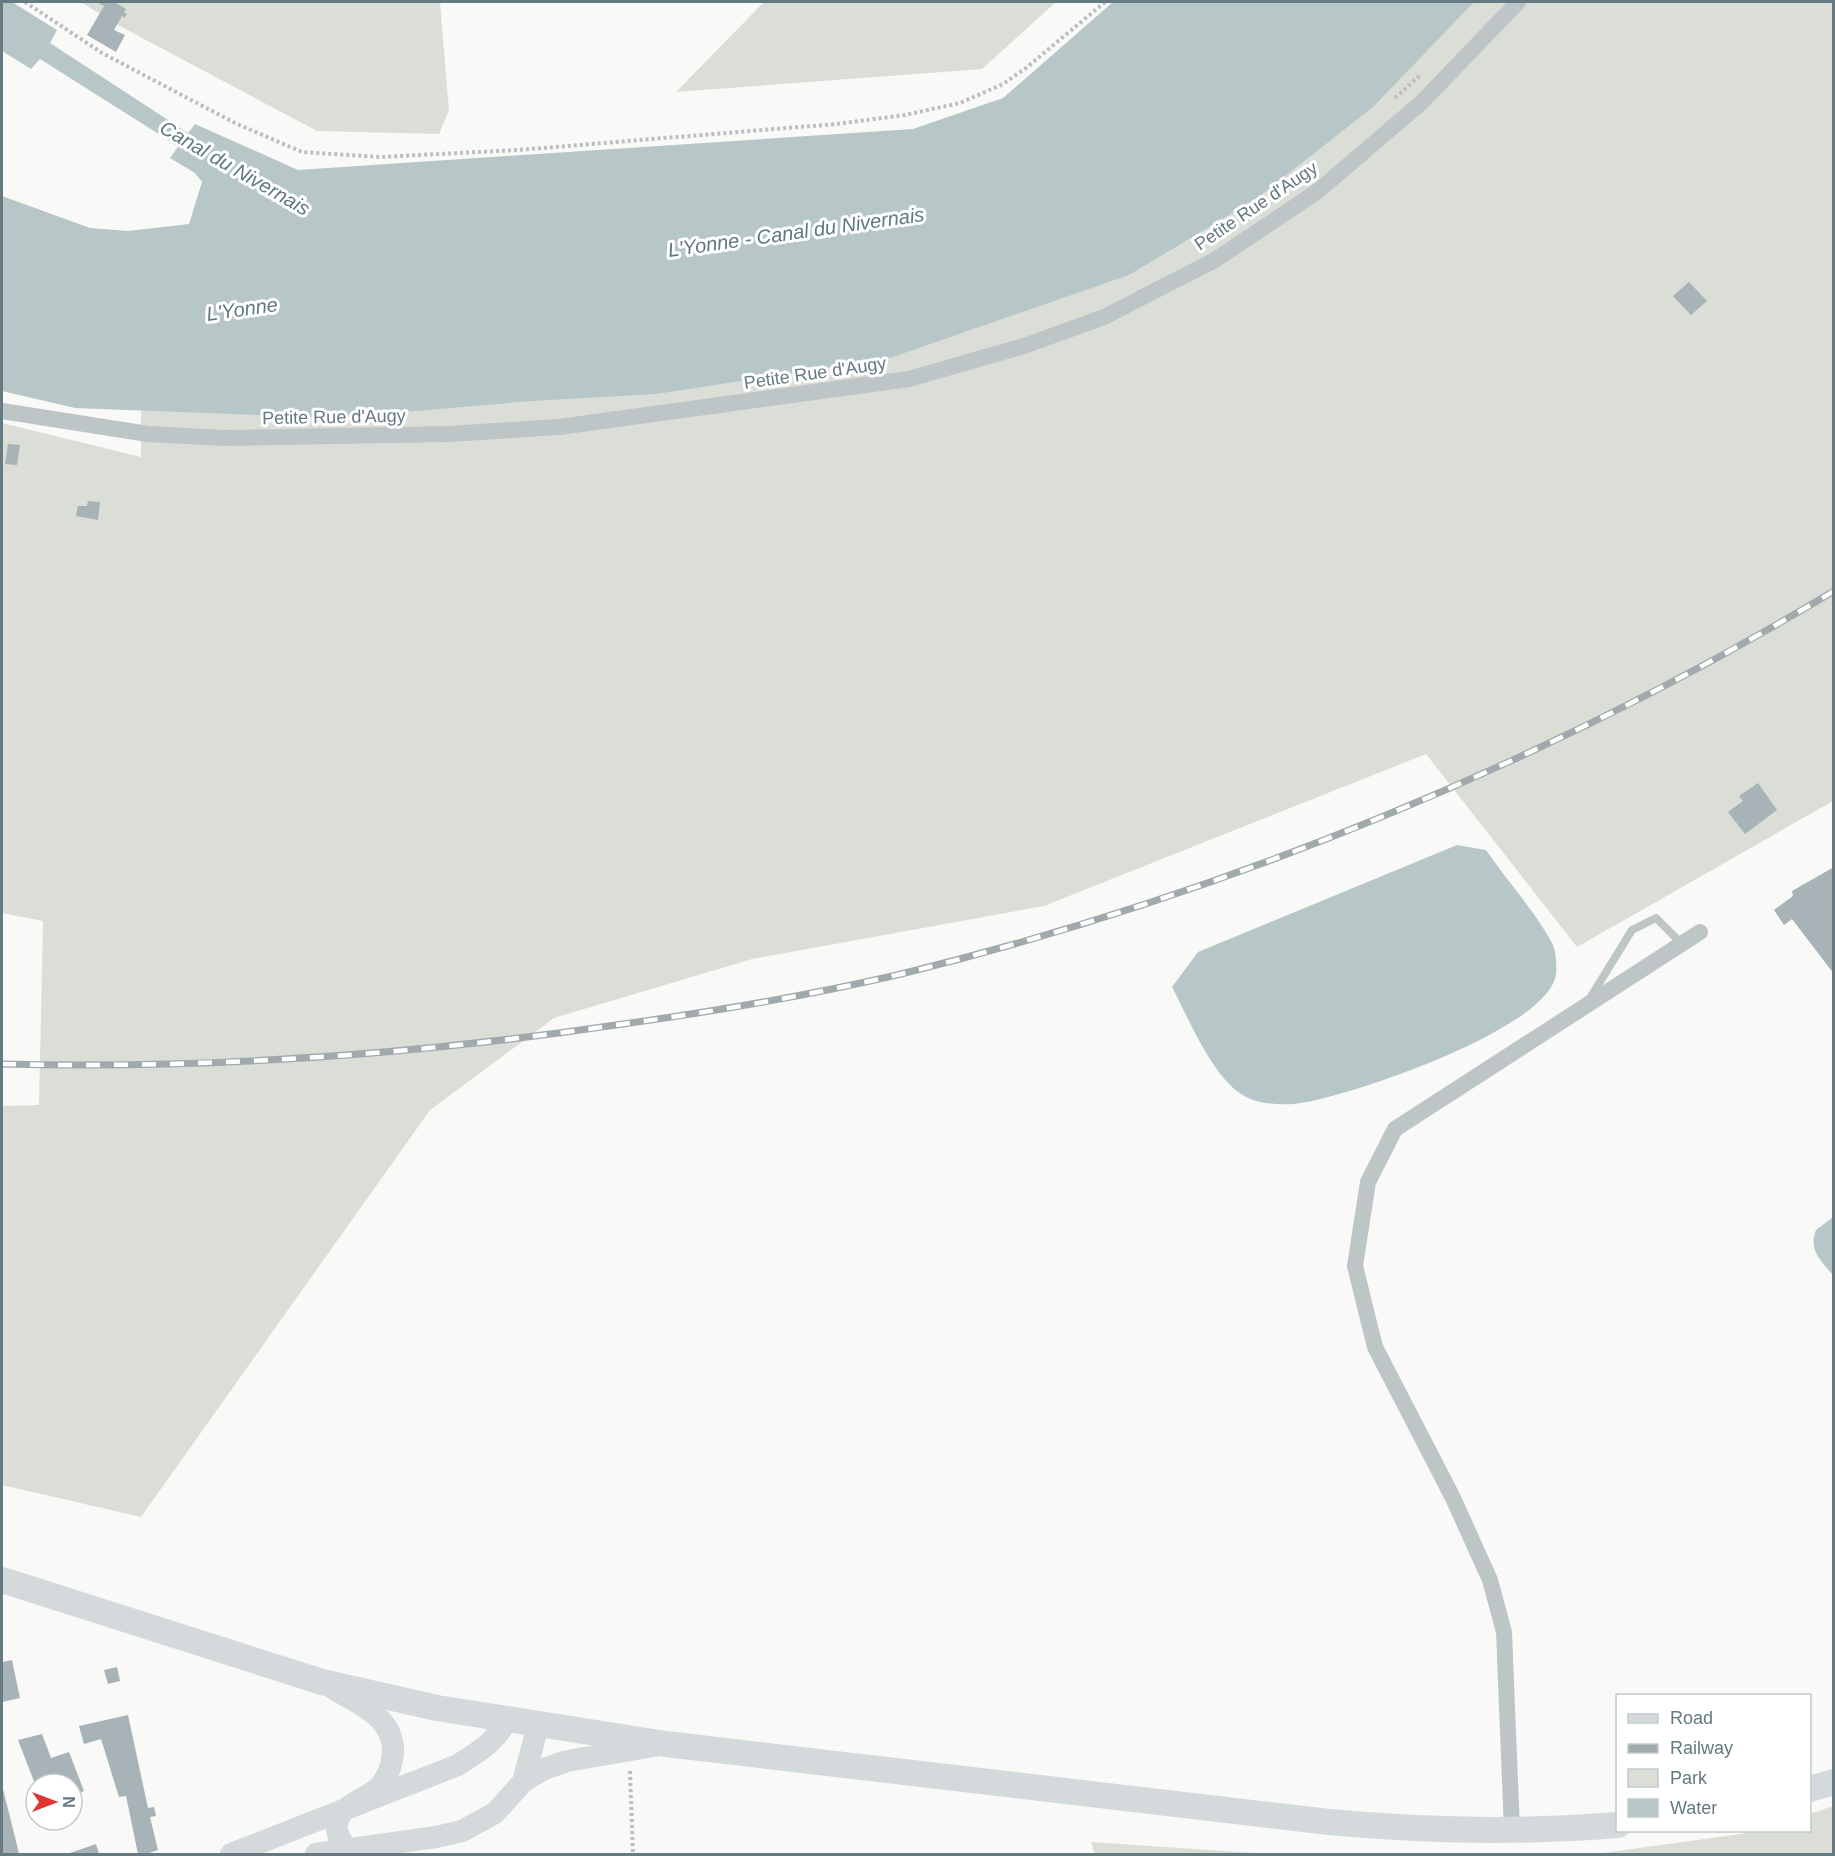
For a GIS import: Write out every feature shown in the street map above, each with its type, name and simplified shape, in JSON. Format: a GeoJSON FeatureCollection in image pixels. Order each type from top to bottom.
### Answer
{"type":"FeatureCollection","features":[{"type":"Feature","properties":{"kind":"main road"},"geometry":{"type":"LineString","coordinates":[[2,1580],[322,1682],[506,1721],[666,1744],[1329,1822],[1417,1830],[1512,1832],[1616,1825]]}},
{"type":"Feature","properties":{"kind":"main road"},"geometry":{"type":"LineString","coordinates":[[322,1682],[374,1712],[387,1726],[393,1742],[392,1759],[379,1787],[342,1813],[336,1827],[338,1837],[348,1850]]}},
{"type":"Feature","properties":{"kind":"main road"},"geometry":{"type":"LineString","coordinates":[[231,1854],[342,1813],[458,1765],[487,1746],[500,1734],[506,1721]]}},
{"type":"Feature","properties":{"kind":"main road"},"geometry":{"type":"LineString","coordinates":[[523,1782],[538,1725]]}},
{"type":"Feature","properties":{"kind":"main road"},"geometry":{"type":"LineString","coordinates":[[315,1854],[462,1831],[495,1813],[523,1782],[544,1769],[567,1761],[666,1744]]}},
{"type":"Feature","properties":{"kind":"main road"},"geometry":{"type":"LineString","coordinates":[[1811,1788],[1833,1782]]}},
{"type":"Feature","properties":{"kind":"street","name":"Petite Rue d'Augy"},"geometry":{"type":"LineString","coordinates":[[2,411],[148,434],[224,438],[449,434],[558,427],[909,379],[1027,345],[1104,317],[1215,260],[1318,190],[1422,102],[1518,2]]}},
{"type":"Feature","properties":{"kind":"street"},"geometry":{"type":"LineString","coordinates":[[1512,1832],[1504,1632],[1490,1580],[1453,1498],[1375,1347],[1355,1266],[1368,1182],[1395,1129],[1700,932]]}},
{"type":"Feature","properties":{"kind":"lane"},"geometry":{"type":"LineString","coordinates":[[1584,1008],[1632,930],[1656,918],[1682,944]]}},
{"type":"Feature","properties":{"kind":"path"},"geometry":{"type":"LineString","coordinates":[[25,2],[102,53],[245,128],[302,152],[380,157],[518,150],[836,124],[905,115],[960,103],[1003,84],[1026,68],[1105,2]]}},
{"type":"Feature","properties":{"kind":"path"},"geometry":{"type":"LineString","coordinates":[[1392,101],[1424,70]]}},
{"type":"Feature","properties":{"kind":"path"},"geometry":{"type":"LineString","coordinates":[[1284,190],[1317,165]]}},
{"type":"Feature","properties":{"kind":"path"},"geometry":{"type":"LineString","coordinates":[[626,1750],[632,1786],[633,1854]]}},
{"type":"Feature","properties":{"kind":"green space"},"geometry":{"type":"Polygon","coordinates":[[[81,2],[440,2],[449,110],[439,134],[317,131],[114,23],[81,2]]]}},
{"type":"Feature","properties":{"kind":"green space"},"geometry":{"type":"Polygon","coordinates":[[[764,2],[1056,2],[982,69],[676,92],[764,2]]]}},
{"type":"Feature","properties":{"kind":"green space"},"geometry":{"type":"Polygon","coordinates":[[[1380,2],[1833,2],[1833,801],[1577,947],[1426,754],[1044,906],[752,959],[554,1018],[430,1110],[141,1517],[2,1485],[2,1106],[39,1105],[43,921],[2,913],[2,423],[141,457],[141,410],[333,418],[1380,2]]]}},
{"type":"Feature","properties":{"kind":"green space"},"geometry":{"type":"Polygon","coordinates":[[[1833,1806],[1833,1854],[1596,1854],[1755,1832],[1811,1832],[1811,1814],[1833,1806]]]}},
{"type":"Feature","properties":{"kind":"green space"},"geometry":{"type":"Polygon","coordinates":[[[1091,1842],[1269,1854],[1095,1854],[1091,1842]]]}},
{"type":"Feature","properties":{"kind":"water"},"geometry":{"type":"Polygon","coordinates":[[[2,2],[12,2],[57,30],[50,43],[188,133],[195,124],[298,170],[913,129],[1003,98],[1113,2],[1474,2],[1373,107],[1256,199],[1129,275],[890,358],[656,394],[532,401],[333,418],[75,408],[2,391],[2,196],[90,228],[128,231],[189,224],[202,182],[195,173],[170,158],[178,147],[165,138],[40,59],[31,69],[2,51],[2,2]]]}},
{"type":"Feature","properties":{"kind":"water"},"geometry":{"type":"Polygon","coordinates":[[[1457,845],[1486,850],[1545,932],[1553,946],[1556,974],[1545,995],[1520,1017],[1484,1038],[1442,1058],[1355,1089],[1294,1104],[1280,1104],[1253,1100],[1230,1085],[1210,1060],[1172,987],[1198,952],[1457,845]]]}},
{"type":"Feature","properties":{"kind":"water"},"geometry":{"type":"Polygon","coordinates":[[[1833,1217],[1833,1275],[1817,1255],[1814,1237],[1816,1230],[1833,1217]]]}},
{"type":"Feature","properties":{"kind":"building"},"geometry":{"type":"Polygon","coordinates":[[[96,2],[114,2],[126,9],[124,12],[127,14],[124,18],[122,16],[114,30],[125,35],[116,52],[87,35],[104,6],[96,2]]]}},
{"type":"Feature","properties":{"kind":"building"},"geometry":{"type":"Polygon","coordinates":[[[1689,282],[1707,301],[1691,315],[1673,296],[1689,282]]]}},
{"type":"Feature","properties":{"kind":"building"},"geometry":{"type":"Polygon","coordinates":[[[8,444],[20,445],[17,465],[5,464],[8,444]]]}},
{"type":"Feature","properties":{"kind":"building"},"geometry":{"type":"Polygon","coordinates":[[[88,501],[100,502],[98,520],[76,516],[78,506],[87,506],[88,501]]]}},
{"type":"Feature","properties":{"kind":"building"},"geometry":{"type":"Polygon","coordinates":[[[1758,783],[1777,810],[1745,834],[1728,812],[1743,801],[1739,796],[1758,783]]]}},
{"type":"Feature","properties":{"kind":"building"},"geometry":{"type":"Polygon","coordinates":[[[1834,867],[1834,974],[1792,919],[1784,925],[1774,910],[1793,896],[1792,891],[1834,867]]]}},
{"type":"Feature","properties":{"kind":"building"},"geometry":{"type":"Polygon","coordinates":[[[12,1660],[20,1698],[2,1702],[2,1662],[12,1660]]]}},
{"type":"Feature","properties":{"kind":"building"},"geometry":{"type":"Polygon","coordinates":[[[117,1667],[120,1681],[108,1684],[104,1670],[117,1667]]]}},
{"type":"Feature","properties":{"kind":"building"},"geometry":{"type":"Polygon","coordinates":[[[128,1715],[148,1808],[154,1807],[156,1816],[150,1817],[158,1850],[146,1854],[138,1854],[126,1796],[119,1797],[101,1739],[84,1744],[79,1726],[128,1715]]]}},
{"type":"Feature","properties":{"kind":"building"},"geometry":{"type":"Polygon","coordinates":[[[42,1734],[51,1758],[69,1752],[77,1772],[30,1772],[18,1740],[42,1734]]]}},
{"type":"Feature","properties":{"kind":"building"},"geometry":{"type":"Polygon","coordinates":[[[2,1785],[15,1837],[19,1854],[2,1854],[2,1785]]]}},
{"type":"Feature","properties":{"kind":"building"},"geometry":{"type":"Polygon","coordinates":[[[96,1844],[99,1854],[67,1854],[96,1844]]]}},
{"type":"Feature","properties":{"kind":"railway"},"geometry":{"type":"LineString","coordinates":[[2,1064],[233,1062],[386,1052],[652,1020],[795,996],[901,974],[1022,942],[1143,905],[1263,863],[1381,817],[1613,712],[1725,653],[1834,591]]}},
{"type":"Feature","properties":{"kind":"water label","name":"Canal du Nivernais"},"geometry":{"type":"Point","coordinates":[235,168]}},
{"type":"Feature","properties":{"kind":"water label","name":"L'Yonne - Canal du Nivernais"},"geometry":{"type":"Point","coordinates":[796,232]}},
{"type":"Feature","properties":{"kind":"water label","name":"L'Yonne"},"geometry":{"type":"Point","coordinates":[242,309]}}]}
